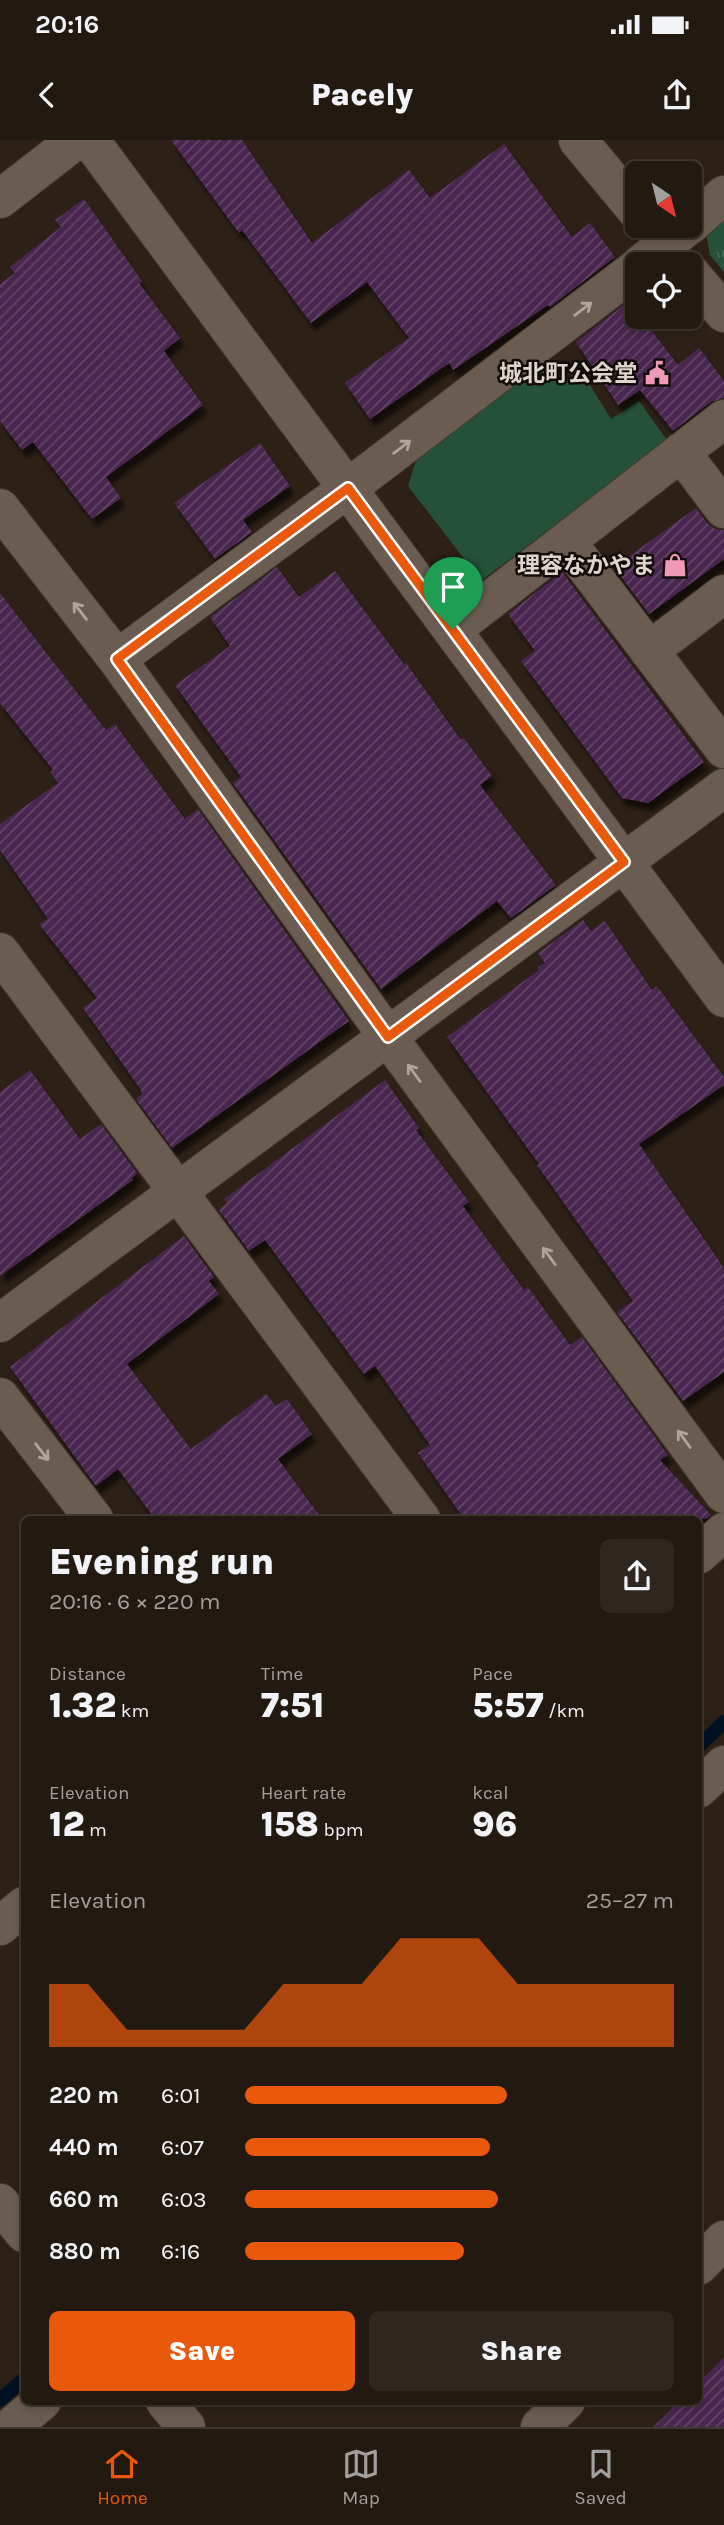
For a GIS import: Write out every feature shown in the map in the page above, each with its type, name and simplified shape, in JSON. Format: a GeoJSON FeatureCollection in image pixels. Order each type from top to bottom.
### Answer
{"type":"FeatureCollection","features":[{"type":"Feature","properties":{"kind":"street"},"geometry":{"type":"LineString","coordinates":[[0,199],[76,140]]}},
{"type":"Feature","properties":{"kind":"street"},"geometry":{"type":"LineString","coordinates":[[90,140],[724,998]]}},
{"type":"Feature","properties":{"kind":"street"},"geometry":{"type":"LineString","coordinates":[[578,140],[625,197]]}},
{"type":"Feature","properties":{"kind":"street"},"geometry":{"type":"LineString","coordinates":[[117,659],[668,249],[724,195]]}},
{"type":"Feature","properties":{"kind":"street"},"geometry":{"type":"LineString","coordinates":[[668,249],[724,313]]}},
{"type":"Feature","properties":{"kind":"street"},"geometry":{"type":"LineString","coordinates":[[453,629],[724,419]]}},
{"type":"Feature","properties":{"kind":"street"},"geometry":{"type":"LineString","coordinates":[[681,452],[724,509]]}},
{"type":"Feature","properties":{"kind":"street"},"geometry":{"type":"LineString","coordinates":[[0,508],[117,659],[388,1037],[724,1494]]}},
{"type":"Feature","properties":{"kind":"street"},"geometry":{"type":"LineString","coordinates":[[567,542],[724,749]]}},
{"type":"Feature","properties":{"kind":"street"},"geometry":{"type":"LineString","coordinates":[[649,651],[724,594]]}},
{"type":"Feature","properties":{"kind":"street"},"geometry":{"type":"LineString","coordinates":[[0,1323],[724,788]]}},
{"type":"Feature","properties":{"kind":"street"},"geometry":{"type":"LineString","coordinates":[[0,952],[419,1516]]}},
{"type":"Feature","properties":{"kind":"street"},"geometry":{"type":"LineString","coordinates":[[0,1397],[92,1516]]}},
{"type":"Feature","properties":{"kind":"street"},"geometry":{"type":"LineString","coordinates":[[702,1551],[724,1532]]}},
{"type":"Feature","properties":{"kind":"street"},"geometry":{"type":"LineString","coordinates":[[702,1785],[724,1765]]}},
{"type":"Feature","properties":{"kind":"street"},"geometry":{"type":"LineString","coordinates":[[0,1926],[21,1908]]}},
{"type":"Feature","properties":{"kind":"street"},"geometry":{"type":"LineString","coordinates":[[0,2203],[21,2229]]}},
{"type":"Feature","properties":{"kind":"street"},"geometry":{"type":"LineString","coordinates":[[702,2262],[724,2240]]}},
{"type":"Feature","properties":{"kind":"street"},"geometry":{"type":"LineString","coordinates":[[11,2427],[37,2405]]}},
{"type":"Feature","properties":{"kind":"street"},"geometry":{"type":"LineString","coordinates":[[169,2405],[186,2427]]}},
{"type":"Feature","properties":{"kind":"street"},"geometry":{"type":"LineString","coordinates":[[540,2427],[562,2405]]}},
{"type":"Feature","properties":{"kind":"green space"},"geometry":{"type":"Polygon","coordinates":[[[724,219],[724,272],[710,255],[706,234],[724,219]]]}},
{"type":"Feature","properties":{"kind":"green space"},"geometry":{"type":"Polygon","coordinates":[[[547,361],[564,383],[582,372],[611,419],[639,401],[667,440],[481,581],[408,486],[416,460],[547,361]]]}},
{"type":"Feature","properties":{"kind":"building"},"geometry":{"type":"Polygon","coordinates":[[[171,140],[242,140],[312,243],[409,170],[430,198],[504,144],[572,237],[590,223],[615,257],[550,307],[548,305],[453,370],[449,363],[370,419],[345,383],[409,338],[367,282],[311,323],[242,230],[239,233],[171,140]]]}},
{"type":"Feature","properties":{"kind":"building"},"geometry":{"type":"Polygon","coordinates":[[[84,199],[142,281],[139,283],[180,338],[164,351],[203,405],[106,477],[121,498],[92,519],[33,442],[22,450],[0,421],[0,284],[15,273],[10,267],[61,227],[55,220],[84,199]]]}},
{"type":"Feature","properties":{"kind":"building","name":"城北町公会堂"},"geometry":{"type":"Polygon","coordinates":[[[625,304],[625,329],[650,329],[678,365],[699,348],[724,381],[724,398],[711,402],[673,431],[640,390],[618,405],[576,342],[625,304]]]}},
{"type":"Feature","properties":{"kind":"building"},"geometry":{"type":"Polygon","coordinates":[[[260,443],[290,486],[243,520],[252,532],[215,559],[174,503],[260,443]]]}},
{"type":"Feature","properties":{"kind":"building"},"geometry":{"type":"Polygon","coordinates":[[[696,508],[707,523],[715,529],[724,530],[724,559],[649,614],[614,567],[696,508]]]}},
{"type":"Feature","properties":{"kind":"building"},"geometry":{"type":"Polygon","coordinates":[[[277,567],[299,597],[335,571],[461,740],[464,738],[492,776],[480,785],[556,885],[511,918],[497,901],[381,989],[233,783],[241,777],[175,685],[230,646],[210,617],[277,567]]]}},
{"type":"Feature","properties":{"kind":"building"},"geometry":{"type":"Polygon","coordinates":[[[562,572],[704,762],[648,803],[622,798],[521,661],[535,651],[508,614],[562,572]]]}},
{"type":"Feature","properties":{"kind":"building"},"geometry":{"type":"Polygon","coordinates":[[[0,593],[106,730],[115,724],[185,819],[198,809],[349,1021],[172,1148],[136,1099],[142,1094],[141,1090],[83,1008],[97,998],[39,924],[48,919],[0,850],[0,824],[58,783],[50,772],[53,770],[0,703],[0,593]]]}},
{"type":"Feature","properties":{"kind":"building"},"geometry":{"type":"Polygon","coordinates":[[[583,920],[591,931],[605,921],[652,990],[657,986],[724,1077],[724,1085],[639,1144],[724,1268],[724,1372],[683,1401],[617,1312],[633,1301],[447,1037],[539,970],[538,967],[545,963],[538,953],[583,920]]]}},
{"type":"Feature","properties":{"kind":"building"},"geometry":{"type":"Polygon","coordinates":[[[30,1070],[80,1139],[101,1124],[137,1173],[133,1180],[0,1276],[0,1092],[30,1070]]]}},
{"type":"Feature","properties":{"kind":"building"},"geometry":{"type":"Polygon","coordinates":[[[385,1080],[419,1128],[416,1130],[469,1202],[463,1206],[524,1290],[528,1287],[570,1345],[582,1337],[668,1455],[660,1460],[711,1515],[706,1519],[702,1519],[702,1516],[462,1516],[418,1453],[430,1445],[375,1366],[364,1374],[265,1240],[249,1251],[219,1210],[227,1203],[224,1199],[385,1080]]]}},
{"type":"Feature","properties":{"kind":"building"},"geometry":{"type":"Polygon","coordinates":[[[184,1236],[214,1277],[209,1281],[219,1294],[127,1364],[191,1449],[266,1394],[276,1406],[287,1399],[312,1434],[278,1459],[320,1516],[153,1516],[118,1469],[96,1486],[10,1367],[184,1236]]]}},
{"type":"Feature","properties":{"kind":"building"},"geometry":{"type":"Polygon","coordinates":[[[724,2358],[724,2427],[653,2427],[676,2405],[702,2405],[702,2379],[724,2358]]]}},
{"type":"Feature","properties":{"kind":"waterway"},"geometry":{"type":"LineString","coordinates":[[702,1743],[724,1722]]}},
{"type":"Feature","properties":{"kind":"waterway"},"geometry":{"type":"LineString","coordinates":[[0,2400],[21,2382]]}},
{"type":"Feature","properties":{"kind":"place","name":"城北町公会堂"},"geometry":{"type":"Point","coordinates":[657,373]}},
{"type":"Feature","properties":{"kind":"place","name":"理容なかやま"},"geometry":{"type":"Point","coordinates":[675,565]}},
{"type":"Feature","properties":{"kind":"route"},"geometry":{"type":"LineString","coordinates":[[348,488],[453,629],[624,862],[388,1037],[117,659],[348,488]]}}]}
